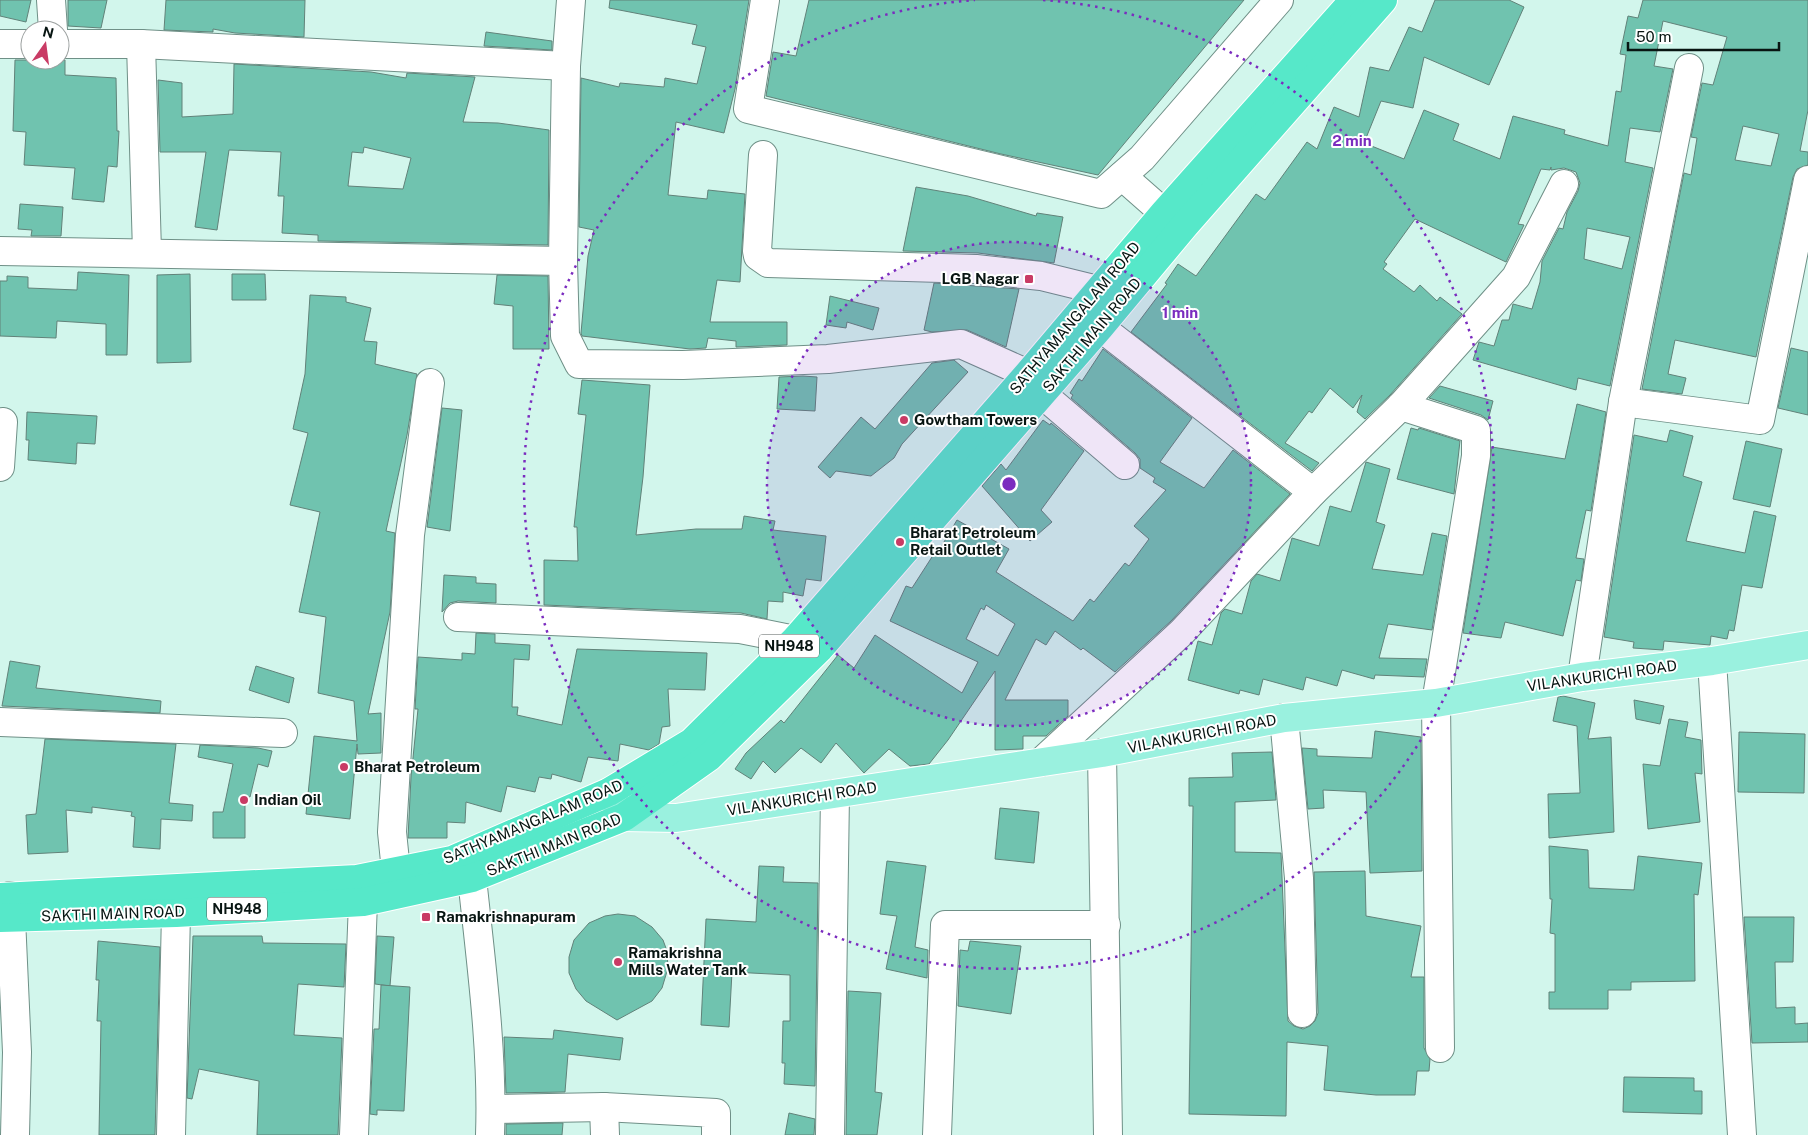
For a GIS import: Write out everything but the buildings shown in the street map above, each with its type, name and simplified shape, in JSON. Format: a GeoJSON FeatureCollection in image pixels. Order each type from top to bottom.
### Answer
{"type":"FeatureCollection","features":[{"type":"Feature","properties":{"kind":"highway","name":"SATHYAMANGALAM ROAD"},"geometry":{"type":"LineString","coordinates":[[5,907],[357,879],[452,860],[610,792],[692,742],[796,640],[1035,384],[1098,290],[1354,0]]}},
{"type":"Feature","properties":{"kind":"highway","name":"SAKTHI MAIN ROAD"},"geometry":{"type":"LineString","coordinates":[[5,907],[176,913],[363,902],[472,878],[624,817],[709,757],[820,649],[1035,384],[1100,328],[1185,225],[1383,0]]}},
{"type":"Feature","properties":{"kind":"main road","name":"VILANKURICHI ROAD"},"geometry":{"type":"LineString","coordinates":[[624,817],[676,818],[1102,753],[1284,718],[1436,703],[1582,678],[1712,661],[1808,645]]}},
{"type":"Feature","properties":{"kind":"main road"},"geometry":{"type":"LineString","coordinates":[[610,792],[624,817]]}},
{"type":"Feature","properties":{"kind":"street"},"geometry":{"type":"LineString","coordinates":[[51,0],[52,20]]}},
{"type":"Feature","properties":{"kind":"street"},"geometry":{"type":"LineString","coordinates":[[571,0],[566,66],[563,261],[565,336],[580,364],[683,365],[828,359],[961,344],[1035,384],[1125,465]]}},
{"type":"Feature","properties":{"kind":"street"},"geometry":{"type":"LineString","coordinates":[[764,0],[748,109],[1101,194],[1142,158],[1279,0]]}},
{"type":"Feature","properties":{"kind":"street"},"geometry":{"type":"LineString","coordinates":[[0,44],[20,44]]}},
{"type":"Feature","properties":{"kind":"street"},"geometry":{"type":"LineString","coordinates":[[70,44],[142,44],[566,66]]}},
{"type":"Feature","properties":{"kind":"street"},"geometry":{"type":"LineString","coordinates":[[142,44],[147,252]]}},
{"type":"Feature","properties":{"kind":"street"},"geometry":{"type":"LineString","coordinates":[[1582,678],[1623,402],[1689,68]]}},
{"type":"Feature","properties":{"kind":"street"},"geometry":{"type":"LineString","coordinates":[[763,155],[757,251],[758,256],[768,264],[976,269],[1041,276],[1098,290]]}},
{"type":"Feature","properties":{"kind":"street"},"geometry":{"type":"LineString","coordinates":[[1122,176],[1164,213]]}},
{"type":"Feature","properties":{"kind":"street"},"geometry":{"type":"LineString","coordinates":[[1623,402],[1760,420],[1808,180]]}},
{"type":"Feature","properties":{"kind":"street"},"geometry":{"type":"LineString","coordinates":[[1041,762],[1182,632],[1313,492],[1401,406],[1516,277],[1564,184]]}},
{"type":"Feature","properties":{"kind":"street"},"geometry":{"type":"LineString","coordinates":[[0,251],[147,252],[563,261]]}},
{"type":"Feature","properties":{"kind":"street"},"geometry":{"type":"LineString","coordinates":[[1100,328],[1313,492]]}},
{"type":"Feature","properties":{"kind":"street"},"geometry":{"type":"LineString","coordinates":[[396,871],[392,832],[407,572],[430,383]]}},
{"type":"Feature","properties":{"kind":"street"},"geometry":{"type":"LineString","coordinates":[[1401,406],[1476,430],[1476,456],[1436,703],[1440,1048]]}},
{"type":"Feature","properties":{"kind":"street"},"geometry":{"type":"LineString","coordinates":[[0,466],[4,422]]}},
{"type":"Feature","properties":{"kind":"street"},"geometry":{"type":"LineString","coordinates":[[458,618],[740,630],[796,640]]}},
{"type":"Feature","properties":{"kind":"street"},"geometry":{"type":"LineString","coordinates":[[1712,661],[1742,1135]]}},
{"type":"Feature","properties":{"kind":"street"},"geometry":{"type":"LineString","coordinates":[[1284,718],[1299,878],[1302,1013]]}},
{"type":"Feature","properties":{"kind":"street"},"geometry":{"type":"LineString","coordinates":[[0,722],[283,733]]}},
{"type":"Feature","properties":{"kind":"street"},"geometry":{"type":"LineString","coordinates":[[1102,753],[1108,1135]]}},
{"type":"Feature","properties":{"kind":"street"},"geometry":{"type":"LineString","coordinates":[[830,1135],[835,794]]}},
{"type":"Feature","properties":{"kind":"street"},"geometry":{"type":"LineString","coordinates":[[472,878],[482,978],[491,1122],[604,1107],[716,1113],[716,1135]]}},
{"type":"Feature","properties":{"kind":"street"},"geometry":{"type":"LineString","coordinates":[[354,1135],[363,902]]}},
{"type":"Feature","properties":{"kind":"street"},"geometry":{"type":"LineString","coordinates":[[5,907],[16,1052],[15,1135]]}},
{"type":"Feature","properties":{"kind":"street"},"geometry":{"type":"LineString","coordinates":[[171,1135],[176,913]]}},
{"type":"Feature","properties":{"kind":"street"},"geometry":{"type":"LineString","coordinates":[[938,1135],[944,925],[1106,925]]}},
{"type":"Feature","properties":{"kind":"street"},"geometry":{"type":"LineString","coordinates":[[604,1107],[605,1135]]}},
{"type":"Feature","properties":{"kind":"place","name":"LGB Nagar"},"geometry":{"type":"Point","coordinates":[1029,279]}},
{"type":"Feature","properties":{"kind":"place","name":"Gowtham Towers"},"geometry":{"type":"Point","coordinates":[904,420]}},
{"type":"Feature","properties":{"kind":"place","name":"Bharat Petroleum Retail Outlet"},"geometry":{"type":"Point","coordinates":[900,542]}},
{"type":"Feature","properties":{"kind":"place","name":"Bharat Petroleum"},"geometry":{"type":"Point","coordinates":[344,767]}},
{"type":"Feature","properties":{"kind":"place","name":"Indian Oil"},"geometry":{"type":"Point","coordinates":[244,800]}},
{"type":"Feature","properties":{"kind":"place","name":"Ramakrishnapuram"},"geometry":{"type":"Point","coordinates":[426,917]}},
{"type":"Feature","properties":{"kind":"place","name":"Ramakrishna Mills Water Tank"},"geometry":{"type":"Point","coordinates":[618,962]}}]}
